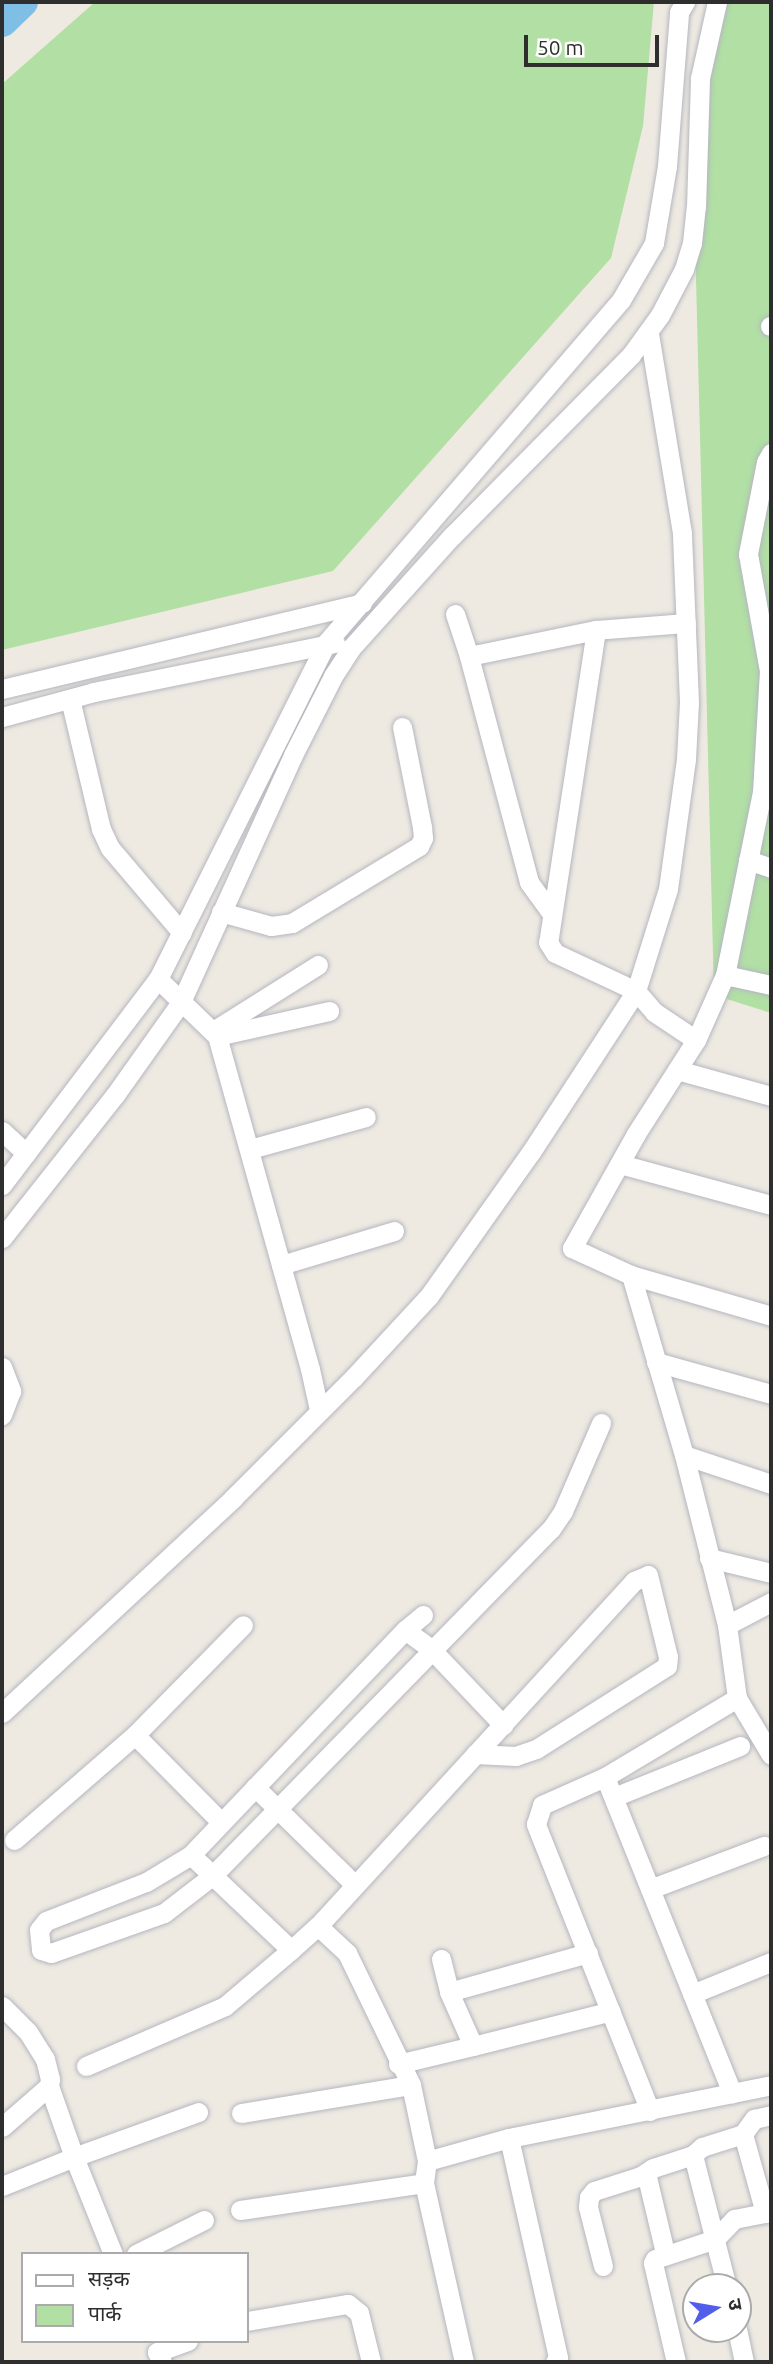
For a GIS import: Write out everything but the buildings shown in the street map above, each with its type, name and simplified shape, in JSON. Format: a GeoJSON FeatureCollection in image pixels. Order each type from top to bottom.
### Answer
{"type":"FeatureCollection","features":[{"type":"Feature","properties":{"kind":"street"},"geometry":{"type":"LineString","coordinates":[[2,1185],[158,979],[326,643],[621,300],[654,243],[667,166],[679,12],[685,2]]}},
{"type":"Feature","properties":{"kind":"street"},"geometry":{"type":"LineString","coordinates":[[2,1238],[115,1095],[181,1002],[327,687],[355,643],[390,601],[649,334],[684,269],[692,243],[696,208],[697,105],[708,35],[717,2]]}},
{"type":"Feature","properties":{"kind":"street"},"geometry":{"type":"LineString","coordinates":[[2,1713],[233,1498],[429,1296],[531,1152],[636,991],[668,888],[686,759],[689,702],[682,533],[649,334]]}},
{"type":"Feature","properties":{"kind":"street"},"geometry":{"type":"LineString","coordinates":[[771,453],[764,474],[748,554],[769,671],[767,793],[748,860],[725,975],[696,1040],[572,1248],[631,1275],[771,1316]]}},
{"type":"Feature","properties":{"kind":"street"},"geometry":{"type":"LineString","coordinates":[[2,689],[361,603],[390,601]]}},
{"type":"Feature","properties":{"kind":"street"},"geometry":{"type":"LineString","coordinates":[[455,614],[470,656],[528,882],[552,914]]}},
{"type":"Feature","properties":{"kind":"street"},"geometry":{"type":"LineString","coordinates":[[470,656],[596,630],[686,624]]}},
{"type":"Feature","properties":{"kind":"street"},"geometry":{"type":"LineString","coordinates":[[596,630],[548,942],[555,953],[636,991],[654,1012],[696,1040]]}},
{"type":"Feature","properties":{"kind":"street"},"geometry":{"type":"LineString","coordinates":[[2,717],[70,699],[326,643],[355,643]]}},
{"type":"Feature","properties":{"kind":"street"},"geometry":{"type":"LineString","coordinates":[[70,699],[101,829],[110,848],[182,933]]}},
{"type":"Feature","properties":{"kind":"street"},"geometry":{"type":"LineString","coordinates":[[221,912],[271,926],[292,923],[419,846],[423,838],[422,827],[402,727]]}},
{"type":"Feature","properties":{"kind":"street"},"geometry":{"type":"LineString","coordinates":[[748,860],[771,868]]}},
{"type":"Feature","properties":{"kind":"street"},"geometry":{"type":"LineString","coordinates":[[215,1034],[318,965]]}},
{"type":"Feature","properties":{"kind":"street"},"geometry":{"type":"LineString","coordinates":[[725,975],[771,985]]}},
{"type":"Feature","properties":{"kind":"street"},"geometry":{"type":"LineString","coordinates":[[158,979],[215,1034],[250,1149],[319,1410]]}},
{"type":"Feature","properties":{"kind":"street"},"geometry":{"type":"LineString","coordinates":[[215,1034],[329,1011]]}},
{"type":"Feature","properties":{"kind":"street"},"geometry":{"type":"LineString","coordinates":[[677,1070],[771,1096]]}},
{"type":"Feature","properties":{"kind":"street"},"geometry":{"type":"LineString","coordinates":[[250,1149],[366,1117]]}},
{"type":"Feature","properties":{"kind":"street"},"geometry":{"type":"LineString","coordinates":[[2,1131],[26,1153]]}},
{"type":"Feature","properties":{"kind":"street"},"geometry":{"type":"LineString","coordinates":[[620,1164],[771,1205]]}},
{"type":"Feature","properties":{"kind":"street"},"geometry":{"type":"LineString","coordinates":[[281,1265],[394,1231]]}},
{"type":"Feature","properties":{"kind":"street"},"geometry":{"type":"LineString","coordinates":[[631,1275],[684,1455],[727,1625],[737,1698],[765,1730],[771,1755]]}},
{"type":"Feature","properties":{"kind":"street"},"geometry":{"type":"LineString","coordinates":[[656,1362],[771,1394]]}},
{"type":"Feature","properties":{"kind":"street"},"geometry":{"type":"LineString","coordinates":[[2,1367],[11,1391],[2,1415]]}},
{"type":"Feature","properties":{"kind":"street"},"geometry":{"type":"LineString","coordinates":[[423,1615],[405,1630],[191,1854],[146,1882],[46,1920],[39,1930],[41,1950],[51,1953],[164,1913],[212,1877],[431,1649],[551,1529],[563,1511],[601,1423]]}},
{"type":"Feature","properties":{"kind":"street"},"geometry":{"type":"LineString","coordinates":[[684,1455],[771,1483]]}},
{"type":"Feature","properties":{"kind":"street"},"geometry":{"type":"LineString","coordinates":[[709,1558],[771,1573]]}},
{"type":"Feature","properties":{"kind":"street"},"geometry":{"type":"LineString","coordinates":[[86,2066],[225,2006],[291,1950],[318,1926],[475,1754],[503,1725],[634,1581],[648,1576],[668,1657],[667,1666],[536,1749],[516,1756],[475,1754]]}},
{"type":"Feature","properties":{"kind":"street"},"geometry":{"type":"LineString","coordinates":[[727,1625],[771,1602]]}},
{"type":"Feature","properties":{"kind":"street"},"geometry":{"type":"LineString","coordinates":[[14,1840],[135,1735],[243,1625]]}},
{"type":"Feature","properties":{"kind":"street"},"geometry":{"type":"LineString","coordinates":[[405,1630],[431,1649],[503,1725]]}},
{"type":"Feature","properties":{"kind":"street"},"geometry":{"type":"LineString","coordinates":[[650,2110],[536,1824],[541,1805],[605,1777],[737,1698]]}},
{"type":"Feature","properties":{"kind":"street"},"geometry":{"type":"LineString","coordinates":[[135,1735],[221,1822]]}},
{"type":"Feature","properties":{"kind":"street"},"geometry":{"type":"LineString","coordinates":[[614,1797],[740,1746]]}},
{"type":"Feature","properties":{"kind":"street"},"geometry":{"type":"LineString","coordinates":[[605,1777],[732,2093]]}},
{"type":"Feature","properties":{"kind":"street"},"geometry":{"type":"LineString","coordinates":[[255,1787],[355,1885]]}},
{"type":"Feature","properties":{"kind":"street"},"geometry":{"type":"LineString","coordinates":[[650,1889],[764,1846]]}},
{"type":"Feature","properties":{"kind":"street"},"geometry":{"type":"LineString","coordinates":[[191,1854],[291,1950]]}},
{"type":"Feature","properties":{"kind":"street"},"geometry":{"type":"LineString","coordinates":[[318,1926],[347,1954],[398,2064],[411,2085],[426,2161],[424,2183],[464,2362]]}},
{"type":"Feature","properties":{"kind":"street"},"geometry":{"type":"LineString","coordinates":[[449,1992],[588,1953]]}},
{"type":"Feature","properties":{"kind":"street"},"geometry":{"type":"LineString","coordinates":[[441,1959],[449,1992],[473,2046]]}},
{"type":"Feature","properties":{"kind":"street"},"geometry":{"type":"LineString","coordinates":[[692,1994],[771,1962]]}},
{"type":"Feature","properties":{"kind":"street"},"geometry":{"type":"LineString","coordinates":[[3,2009],[28,2032],[45,2059],[49,2086],[112,2252]]}},
{"type":"Feature","properties":{"kind":"street"},"geometry":{"type":"LineString","coordinates":[[398,2064],[611,2011]]}},
{"type":"Feature","properties":{"kind":"street"},"geometry":{"type":"LineString","coordinates":[[241,2113],[411,2085]]}},
{"type":"Feature","properties":{"kind":"street"},"geometry":{"type":"LineString","coordinates":[[426,2161],[509,2138],[771,2085]]}},
{"type":"Feature","properties":{"kind":"street"},"geometry":{"type":"LineString","coordinates":[[2,2127],[49,2086]]}},
{"type":"Feature","properties":{"kind":"street"},"geometry":{"type":"LineString","coordinates":[[2,2186],[198,2112]]}},
{"type":"Feature","properties":{"kind":"street"},"geometry":{"type":"LineString","coordinates":[[603,2266],[588,2207],[589,2197],[594,2191],[693,2155],[702,2147],[743,2134],[754,2119],[771,2115]]}},
{"type":"Feature","properties":{"kind":"street"},"geometry":{"type":"LineString","coordinates":[[676,2362],[653,2263],[657,2256],[715,2239],[734,2219],[768,2212],[743,2134]]}},
{"type":"Feature","properties":{"kind":"street"},"geometry":{"type":"LineString","coordinates":[[509,2138],[558,2358],[555,2362]]}},
{"type":"Feature","properties":{"kind":"street"},"geometry":{"type":"LineString","coordinates":[[693,2155],[724,2273]]}},
{"type":"Feature","properties":{"kind":"street"},"geometry":{"type":"LineString","coordinates":[[646,2173],[665,2253]]}},
{"type":"Feature","properties":{"kind":"street"},"geometry":{"type":"LineString","coordinates":[[240,2210],[424,2183]]}},
{"type":"Feature","properties":{"kind":"street"},"geometry":{"type":"LineString","coordinates":[[140,2252],[204,2220]]}},
{"type":"Feature","properties":{"kind":"street"},"geometry":{"type":"LineString","coordinates":[[248,2321],[348,2304],[359,2314],[371,2362]]}},
{"type":"Feature","properties":{"kind":"street"},"geometry":{"type":"LineString","coordinates":[[157,2352],[182,2343]]}},
{"type":"Feature","properties":{"kind":"street"},"geometry":{"type":"LineString","coordinates":[[740,2343],[744,2362]]}},
{"type":"Feature","properties":{"kind":"green space"},"geometry":{"type":"Polygon","coordinates":[[[95,2],[654,2],[643,126],[611,258],[333,571],[2,650],[2,84],[95,2]]]}},
{"type":"Feature","properties":{"kind":"green space"},"geometry":{"type":"Polygon","coordinates":[[[725,2],[771,2],[771,1013],[714,995],[693,158],[725,2]]]}},
{"type":"Feature","properties":{"kind":"waterway"},"geometry":{"type":"LineString","coordinates":[[2,21],[22,2]]}}]}
